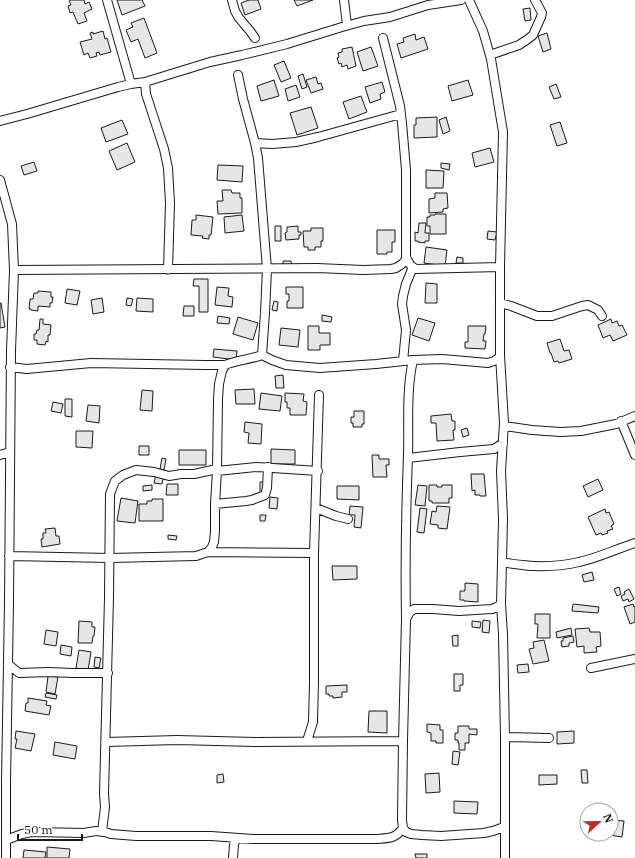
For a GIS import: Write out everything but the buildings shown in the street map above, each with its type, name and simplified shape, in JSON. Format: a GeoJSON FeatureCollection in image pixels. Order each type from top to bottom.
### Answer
{"type":"FeatureCollection","features":[{"type":"Feature","properties":{"kind":"street"},"geometry":{"type":"LineString","coordinates":[[107,0],[131,84]]}},
{"type":"Feature","properties":{"kind":"street"},"geometry":{"type":"LineString","coordinates":[[232,0],[239,18],[255,38]]}},
{"type":"Feature","properties":{"kind":"street"},"geometry":{"type":"LineString","coordinates":[[344,0],[347,25]]}},
{"type":"Feature","properties":{"kind":"street"},"geometry":{"type":"LineString","coordinates":[[0,121],[131,84],[145,82],[210,62],[287,44],[347,25],[390,17],[435,2],[461,0]]}},
{"type":"Feature","properties":{"kind":"street"},"geometry":{"type":"LineString","coordinates":[[469,0],[483,31],[490,55],[503,132],[500,357],[504,426],[501,471],[503,519],[501,604],[506,796],[504,827],[505,858]]}},
{"type":"Feature","properties":{"kind":"street"},"geometry":{"type":"LineString","coordinates":[[490,55],[519,45],[533,35],[542,17],[542,13],[535,0]]}},
{"type":"Feature","properties":{"kind":"street"},"geometry":{"type":"LineString","coordinates":[[382,38],[401,114],[406,170],[406,258],[411,266],[416,269],[500,267]]}},
{"type":"Feature","properties":{"kind":"street"},"geometry":{"type":"LineString","coordinates":[[238,75],[258,158],[267,269],[262,355]]}},
{"type":"Feature","properties":{"kind":"street"},"geometry":{"type":"LineString","coordinates":[[145,82],[146,94],[164,149],[168,168],[170,203],[168,270]]}},
{"type":"Feature","properties":{"kind":"street"},"geometry":{"type":"LineString","coordinates":[[255,144],[296,142],[401,114]]}},
{"type":"Feature","properties":{"kind":"street"},"geometry":{"type":"LineString","coordinates":[[0,180],[12,224],[14,270],[10,367],[9,556],[4,603],[8,664],[3,782],[6,858]]}},
{"type":"Feature","properties":{"kind":"street"},"geometry":{"type":"LineString","coordinates":[[14,270],[317,268],[363,270],[396,268],[407,259]]}},
{"type":"Feature","properties":{"kind":"street"},"geometry":{"type":"LineString","coordinates":[[403,361],[406,330],[402,304],[406,284],[413,267]]}},
{"type":"Feature","properties":{"kind":"street"},"geometry":{"type":"LineString","coordinates":[[500,303],[537,316],[552,316],[588,305],[598,310],[602,316]]}},
{"type":"Feature","properties":{"kind":"street"},"geometry":{"type":"LineString","coordinates":[[10,367],[27,369],[92,363],[225,365],[235,361],[250,359],[262,355],[286,365],[320,368],[412,360],[442,359],[488,363],[500,357]]}},
{"type":"Feature","properties":{"kind":"street"},"geometry":{"type":"LineString","coordinates":[[6,840],[32,832],[84,833],[96,831],[136,836],[211,836],[253,839],[376,839],[389,838],[399,834],[403,828],[403,741],[406,620],[405,550],[410,375],[412,360]]}},
{"type":"Feature","properties":{"kind":"street"},"geometry":{"type":"LineString","coordinates":[[208,552],[214,542],[215,531],[219,384],[225,365]]}},
{"type":"Feature","properties":{"kind":"street"},"geometry":{"type":"LineString","coordinates":[[307,741],[313,722],[314,553],[318,470],[319,395]]}},
{"type":"Feature","properties":{"kind":"street"},"geometry":{"type":"LineString","coordinates":[[504,426],[560,432],[581,431],[601,427],[635,416]]}},
{"type":"Feature","properties":{"kind":"street"},"geometry":{"type":"LineString","coordinates":[[621,421],[635,455]]}},
{"type":"Feature","properties":{"kind":"street"},"geometry":{"type":"LineString","coordinates":[[408,458],[494,449],[503,443]]}},
{"type":"Feature","properties":{"kind":"street"},"geometry":{"type":"LineString","coordinates":[[0,455],[10,452]]}},
{"type":"Feature","properties":{"kind":"street"},"geometry":{"type":"LineString","coordinates":[[102,832],[108,673],[110,494],[115,481],[123,475],[136,470],[154,472],[169,476],[257,467],[318,470]]}},
{"type":"Feature","properties":{"kind":"street"},"geometry":{"type":"LineString","coordinates":[[215,504],[246,501],[265,495],[268,467]]}},
{"type":"Feature","properties":{"kind":"street"},"geometry":{"type":"LineString","coordinates":[[316,508],[348,519]]}},
{"type":"Feature","properties":{"kind":"street"},"geometry":{"type":"LineString","coordinates":[[502,562],[518,565],[544,566],[579,562],[635,543]]}},
{"type":"Feature","properties":{"kind":"street"},"geometry":{"type":"LineString","coordinates":[[9,556],[110,558],[196,556],[208,552],[314,553]]}},
{"type":"Feature","properties":{"kind":"street"},"geometry":{"type":"LineString","coordinates":[[406,620],[410,612],[414,610],[492,609],[501,604]]}},
{"type":"Feature","properties":{"kind":"street"},"geometry":{"type":"LineString","coordinates":[[591,668],[635,659]]}},
{"type":"Feature","properties":{"kind":"street"},"geometry":{"type":"LineString","coordinates":[[8,664],[19,673],[108,673]]}},
{"type":"Feature","properties":{"kind":"street"},"geometry":{"type":"LineString","coordinates":[[0,690],[7,684]]}},
{"type":"Feature","properties":{"kind":"street"},"geometry":{"type":"LineString","coordinates":[[505,737],[548,738]]}},
{"type":"Feature","properties":{"kind":"street"},"geometry":{"type":"LineString","coordinates":[[106,742],[177,740],[255,742],[403,741]]}},
{"type":"Feature","properties":{"kind":"street"},"geometry":{"type":"LineString","coordinates":[[403,828],[411,834],[442,836],[488,832],[504,827]]}},
{"type":"Feature","properties":{"kind":"street"},"geometry":{"type":"LineString","coordinates":[[233,858],[236,838]]}}]}
